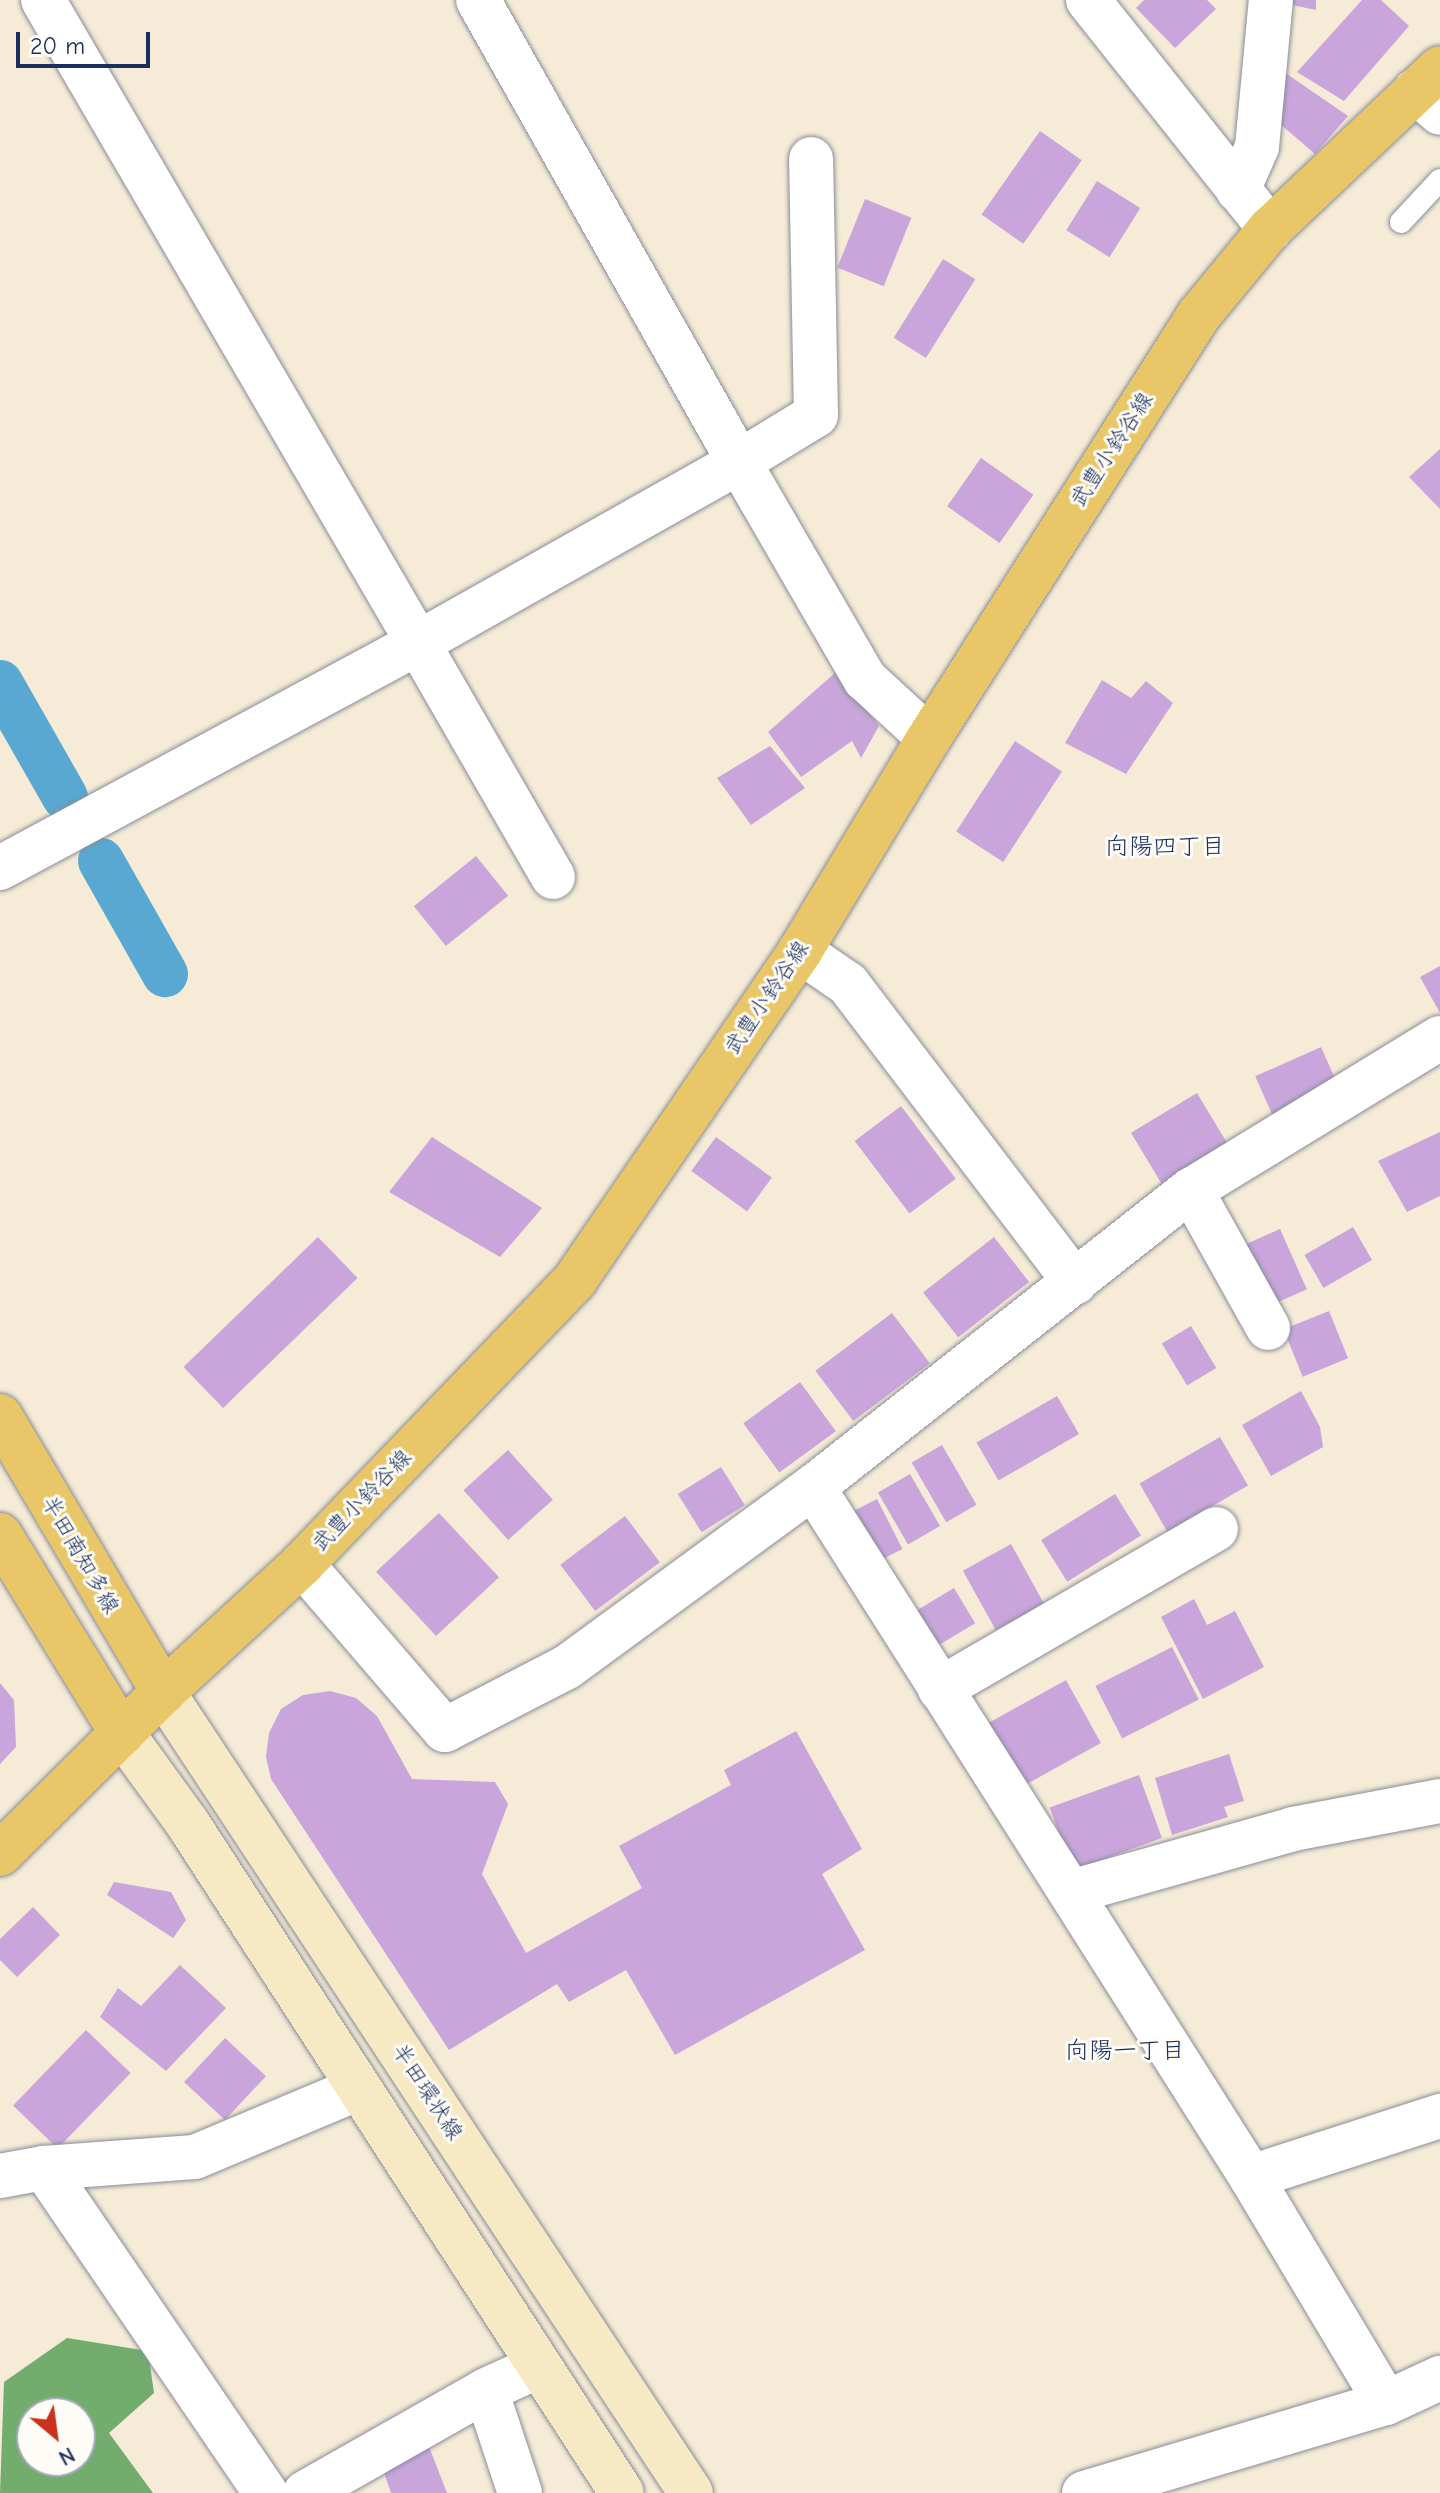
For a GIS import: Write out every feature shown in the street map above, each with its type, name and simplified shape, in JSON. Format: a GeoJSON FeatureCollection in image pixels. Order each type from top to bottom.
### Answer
{"type":"FeatureCollection","features":[{"type":"Feature","properties":{"kind":"main road","name":"武豊小鈴谷線"},"geometry":{"type":"LineString","coordinates":[[0,1854],[163,1692],[302,1564],[575,1280],[800,951],[929,738],[1199,315],[1270,229],[1432,91]]}},
{"type":"Feature","properties":{"kind":"main road","name":"半田南知多線"},"geometry":{"type":"LineString","coordinates":[[0,1416],[163,1692]]}},
{"type":"Feature","properties":{"kind":"main road"},"geometry":{"type":"LineString","coordinates":[[0,1535],[122,1733],[188,1824],[537,2367],[622,2493]]}},
{"type":"Feature","properties":{"kind":"main road","name":"半田環状線"},"geometry":{"type":"LineString","coordinates":[[163,1692],[691,2493]]}},
{"type":"Feature","properties":{"kind":"street"},"geometry":{"type":"LineString","coordinates":[[43,0],[553,877]]}},
{"type":"Feature","properties":{"kind":"street"},"geometry":{"type":"LineString","coordinates":[[478,0],[865,679],[929,738]]}},
{"type":"Feature","properties":{"kind":"street"},"geometry":{"type":"LineString","coordinates":[[1088,0],[1270,229]]}},
{"type":"Feature","properties":{"kind":"street"},"geometry":{"type":"LineString","coordinates":[[1238,190],[1257,147],[1271,0]]}},
{"type":"Feature","properties":{"kind":"street"},"geometry":{"type":"LineString","coordinates":[[0,868],[418,643],[739,462],[816,415],[811,159]]}},
{"type":"Feature","properties":{"kind":"street"},"geometry":{"type":"LineString","coordinates":[[800,951],[848,984],[1075,1282]]}},
{"type":"Feature","properties":{"kind":"street"},"geometry":{"type":"LineString","coordinates":[[302,1564],[445,1730],[567,1667],[813,1487],[1191,1190],[1440,1038]]}},
{"type":"Feature","properties":{"kind":"street"},"geometry":{"type":"LineString","coordinates":[[1191,1190],[1268,1328]]}},
{"type":"Feature","properties":{"kind":"street"},"geometry":{"type":"LineString","coordinates":[[813,1487],[1251,2177],[1386,2403]]}},
{"type":"Feature","properties":{"kind":"street"},"geometry":{"type":"LineString","coordinates":[[940,1689],[1216,1529]]}},
{"type":"Feature","properties":{"kind":"street"},"geometry":{"type":"LineString","coordinates":[[1071,1892],[1293,1829],[1440,1801]]}},
{"type":"Feature","properties":{"kind":"street"},"geometry":{"type":"LineString","coordinates":[[0,2176],[44,2168],[195,2157],[357,2089]]}},
{"type":"Feature","properties":{"kind":"street"},"geometry":{"type":"LineString","coordinates":[[1251,2177],[1440,2116]]}},
{"type":"Feature","properties":{"kind":"street"},"geometry":{"type":"LineString","coordinates":[[44,2168],[266,2493]]}},
{"type":"Feature","properties":{"kind":"street"},"geometry":{"type":"LineString","coordinates":[[305,2493],[486,2390],[537,2367]]}},
{"type":"Feature","properties":{"kind":"street"},"geometry":{"type":"LineString","coordinates":[[1084,2493],[1386,2403],[1440,2378]]}},
{"type":"Feature","properties":{"kind":"street"},"geometry":{"type":"LineString","coordinates":[[486,2390],[520,2493]]}},
{"type":"Feature","properties":{"kind":"lane"},"geometry":{"type":"LineString","coordinates":[[1401,222],[1440,180]]}},
{"type":"Feature","properties":{"kind":"green space"},"geometry":{"type":"Polygon","coordinates":[[[67,2338],[148,2351],[154,2393],[109,2433],[153,2493],[0,2493],[4,2382],[67,2338]]]}},
{"type":"Feature","properties":{"kind":"building"},"geometry":{"type":"Polygon","coordinates":[[[1144,0],[1207,0],[1216,9],[1175,48],[1136,8],[1144,0]]]}},
{"type":"Feature","properties":{"kind":"building"},"geometry":{"type":"Polygon","coordinates":[[[1316,0],[1316,10],[1273,1],[1316,0]]]}},
{"type":"Feature","properties":{"kind":"building"},"geometry":{"type":"Polygon","coordinates":[[[1362,0],[1381,0],[1409,26],[1344,101],[1297,72],[1362,0]]]}},
{"type":"Feature","properties":{"kind":"building"},"geometry":{"type":"Polygon","coordinates":[[[1284,72],[1348,116],[1315,154],[1279,123],[1284,72]]]}},
{"type":"Feature","properties":{"kind":"building"},"geometry":{"type":"Polygon","coordinates":[[[1040,131],[1082,160],[1023,244],[981,215],[1040,131]]]}},
{"type":"Feature","properties":{"kind":"building"},"geometry":{"type":"Polygon","coordinates":[[[1097,181],[1140,208],[1110,257],[1066,230],[1097,181]]]}},
{"type":"Feature","properties":{"kind":"building"},"geometry":{"type":"Polygon","coordinates":[[[865,199],[911,218],[884,286],[837,268],[865,199]]]}},
{"type":"Feature","properties":{"kind":"building"},"geometry":{"type":"Polygon","coordinates":[[[943,259],[975,279],[926,358],[894,338],[943,259]]]}},
{"type":"Feature","properties":{"kind":"building"},"geometry":{"type":"Polygon","coordinates":[[[1440,449],[1440,509],[1409,477],[1440,449]]]}},
{"type":"Feature","properties":{"kind":"building"},"geometry":{"type":"Polygon","coordinates":[[[981,458],[1033,495],[1000,543],[947,506],[981,458]]]}},
{"type":"Feature","properties":{"kind":"building"},"geometry":{"type":"Polygon","coordinates":[[[836,672],[879,726],[861,758],[852,741],[801,777],[768,732],[836,672]]]}},
{"type":"Feature","properties":{"kind":"building"},"geometry":{"type":"Polygon","coordinates":[[[1102,680],[1131,698],[1146,681],[1173,703],[1126,774],[1065,743],[1102,680]]]}},
{"type":"Feature","properties":{"kind":"building"},"geometry":{"type":"Polygon","coordinates":[[[1015,741],[1062,771],[1003,862],[956,832],[1015,741]]]}},
{"type":"Feature","properties":{"kind":"building"},"geometry":{"type":"Polygon","coordinates":[[[770,746],[805,788],[751,825],[717,778],[770,746]]]}},
{"type":"Feature","properties":{"kind":"building"},"geometry":{"type":"Polygon","coordinates":[[[476,856],[508,896],[446,946],[414,906],[476,856]]]}},
{"type":"Feature","properties":{"kind":"building"},"geometry":{"type":"Polygon","coordinates":[[[1440,966],[1440,1013],[1420,977],[1440,966]]]}},
{"type":"Feature","properties":{"kind":"building"},"geometry":{"type":"Polygon","coordinates":[[[1321,1047],[1338,1086],[1273,1116],[1255,1076],[1321,1047]]]}},
{"type":"Feature","properties":{"kind":"building"},"geometry":{"type":"Polygon","coordinates":[[[1197,1093],[1228,1145],[1162,1185],[1131,1133],[1197,1093]]]}},
{"type":"Feature","properties":{"kind":"building"},"geometry":{"type":"Polygon","coordinates":[[[901,1106],[956,1179],[909,1214],[855,1141],[901,1106]]]}},
{"type":"Feature","properties":{"kind":"building"},"geometry":{"type":"Polygon","coordinates":[[[1440,1132],[1440,1196],[1407,1212],[1378,1161],[1440,1132]]]}},
{"type":"Feature","properties":{"kind":"building"},"geometry":{"type":"Polygon","coordinates":[[[432,1137],[542,1208],[500,1257],[389,1192],[432,1137]]]}},
{"type":"Feature","properties":{"kind":"building"},"geometry":{"type":"Polygon","coordinates":[[[716,1137],[772,1178],[747,1212],[691,1171],[716,1137]]]}},
{"type":"Feature","properties":{"kind":"building"},"geometry":{"type":"Polygon","coordinates":[[[1353,1227],[1372,1260],[1324,1288],[1305,1255],[1353,1227]]]}},
{"type":"Feature","properties":{"kind":"building"},"geometry":{"type":"Polygon","coordinates":[[[1280,1229],[1307,1289],[1270,1306],[1243,1245],[1280,1229]]]}},
{"type":"Feature","properties":{"kind":"building"},"geometry":{"type":"Polygon","coordinates":[[[318,1237],[358,1278],[223,1408],[183,1367],[318,1237]]]}},
{"type":"Feature","properties":{"kind":"building"},"geometry":{"type":"Polygon","coordinates":[[[994,1237],[1029,1282],[958,1337],[923,1292],[994,1237]]]}},
{"type":"Feature","properties":{"kind":"building"},"geometry":{"type":"Polygon","coordinates":[[[1329,1311],[1348,1358],[1303,1377],[1284,1329],[1329,1311]]]}},
{"type":"Feature","properties":{"kind":"building"},"geometry":{"type":"Polygon","coordinates":[[[892,1313],[930,1363],[853,1421],[815,1371],[892,1313]]]}},
{"type":"Feature","properties":{"kind":"building"},"geometry":{"type":"Polygon","coordinates":[[[1191,1326],[1216,1368],[1187,1386],[1162,1344],[1191,1326]]]}},
{"type":"Feature","properties":{"kind":"building"},"geometry":{"type":"Polygon","coordinates":[[[800,1382],[836,1431],[779,1472],[743,1423],[800,1382]]]}},
{"type":"Feature","properties":{"kind":"building"},"geometry":{"type":"Polygon","coordinates":[[[1301,1391],[1320,1427],[1323,1447],[1271,1476],[1242,1425],[1301,1391]]]}},
{"type":"Feature","properties":{"kind":"building"},"geometry":{"type":"Polygon","coordinates":[[[1057,1396],[1079,1434],[998,1481],[976,1442],[1057,1396]]]}},
{"type":"Feature","properties":{"kind":"building"},"geometry":{"type":"Polygon","coordinates":[[[1220,1437],[1248,1485],[1167,1532],[1139,1484],[1220,1437]]]}},
{"type":"Feature","properties":{"kind":"building"},"geometry":{"type":"Polygon","coordinates":[[[942,1445],[976,1505],[946,1522],[912,1462],[942,1445]]]}},
{"type":"Feature","properties":{"kind":"building"},"geometry":{"type":"Polygon","coordinates":[[[508,1450],[553,1500],[508,1540],[463,1490],[508,1450]]]}},
{"type":"Feature","properties":{"kind":"building"},"geometry":{"type":"Polygon","coordinates":[[[721,1467],[745,1505],[702,1532],[678,1494],[721,1467]]]}},
{"type":"Feature","properties":{"kind":"building"},"geometry":{"type":"Polygon","coordinates":[[[910,1474],[940,1526],[908,1544],[878,1492],[910,1474]]]}},
{"type":"Feature","properties":{"kind":"building"},"geometry":{"type":"Polygon","coordinates":[[[1115,1494],[1141,1536],[1067,1582],[1041,1540],[1115,1494]]]}},
{"type":"Feature","properties":{"kind":"building"},"geometry":{"type":"Polygon","coordinates":[[[877,1499],[902,1549],[879,1561],[854,1511],[877,1499]]]}},
{"type":"Feature","properties":{"kind":"building"},"geometry":{"type":"Polygon","coordinates":[[[439,1513],[499,1577],[436,1636],[376,1572],[439,1513]]]}},
{"type":"Feature","properties":{"kind":"building"},"geometry":{"type":"Polygon","coordinates":[[[625,1516],[660,1562],[595,1611],[560,1565],[625,1516]]]}},
{"type":"Feature","properties":{"kind":"building"},"geometry":{"type":"Polygon","coordinates":[[[1011,1544],[1044,1603],[996,1630],[963,1571],[1011,1544]]]}},
{"type":"Feature","properties":{"kind":"building"},"geometry":{"type":"Polygon","coordinates":[[[954,1588],[975,1623],[932,1649],[911,1614],[954,1588]]]}},
{"type":"Feature","properties":{"kind":"building"},"geometry":{"type":"Polygon","coordinates":[[[1194,1599],[1207,1625],[1235,1611],[1264,1667],[1203,1699],[1161,1617],[1194,1599]]]}},
{"type":"Feature","properties":{"kind":"building"},"geometry":{"type":"Polygon","coordinates":[[[1172,1647],[1199,1700],[1122,1739],[1095,1686],[1172,1647]]]}},
{"type":"Feature","properties":{"kind":"building"},"geometry":{"type":"Polygon","coordinates":[[[1066,1680],[1101,1743],[1022,1787],[987,1724],[1066,1680]]]}},
{"type":"Feature","properties":{"kind":"building"},"geometry":{"type":"Polygon","coordinates":[[[0,1683],[14,1700],[16,1747],[0,1764],[0,1683]]]}},
{"type":"Feature","properties":{"kind":"building"},"geometry":{"type":"Polygon","coordinates":[[[330,1691],[356,1698],[377,1716],[412,1779],[495,1782],[508,1804],[482,1874],[526,1953],[642,1888],[619,1846],[731,1785],[724,1770],[796,1731],[862,1849],[822,1874],[865,1950],[675,2055],[626,1970],[569,2002],[557,1984],[449,2050],[271,1779],[266,1757],[269,1733],[281,1709],[303,1695],[330,1691]]]}},
{"type":"Feature","properties":{"kind":"building"},"geometry":{"type":"Polygon","coordinates":[[[1229,1754],[1244,1801],[1224,1807],[1228,1817],[1172,1835],[1155,1778],[1229,1754]]]}},
{"type":"Feature","properties":{"kind":"building"},"geometry":{"type":"Polygon","coordinates":[[[1139,1775],[1162,1838],[1073,1870],[1050,1807],[1139,1775]]]}},
{"type":"Feature","properties":{"kind":"building"},"geometry":{"type":"Polygon","coordinates":[[[114,1882],[171,1892],[186,1920],[173,1938],[107,1895],[114,1882]]]}},
{"type":"Feature","properties":{"kind":"building"},"geometry":{"type":"Polygon","coordinates":[[[33,1907],[60,1935],[17,1977],[0,1960],[0,1939],[33,1907]]]}},
{"type":"Feature","properties":{"kind":"building"},"geometry":{"type":"Polygon","coordinates":[[[180,1965],[226,2008],[166,2071],[100,2017],[118,1988],[141,2006],[180,1965]]]}},
{"type":"Feature","properties":{"kind":"building"},"geometry":{"type":"Polygon","coordinates":[[[86,2030],[131,2073],[58,2149],[13,2106],[86,2030]]]}},
{"type":"Feature","properties":{"kind":"building"},"geometry":{"type":"Polygon","coordinates":[[[225,2038],[266,2076],[225,2120],[184,2082],[225,2038]]]}},
{"type":"Feature","properties":{"kind":"building"},"geometry":{"type":"Polygon","coordinates":[[[428,2444],[447,2493],[391,2493],[380,2461],[428,2444]]]}},
{"type":"Feature","properties":{"kind":"waterway"},"geometry":{"type":"LineString","coordinates":[[0,683],[65,797]]}},
{"type":"Feature","properties":{"kind":"waterway"},"geometry":{"type":"LineString","coordinates":[[101,861],[165,974]]}},
{"type":"Feature","properties":{"kind":"district","name":"向陽四丁目"},"geometry":{"type":"Point","coordinates":[1165,847]}},
{"type":"Feature","properties":{"kind":"district","name":"向陽一丁目"},"geometry":{"type":"Point","coordinates":[1125,2051]}}]}
